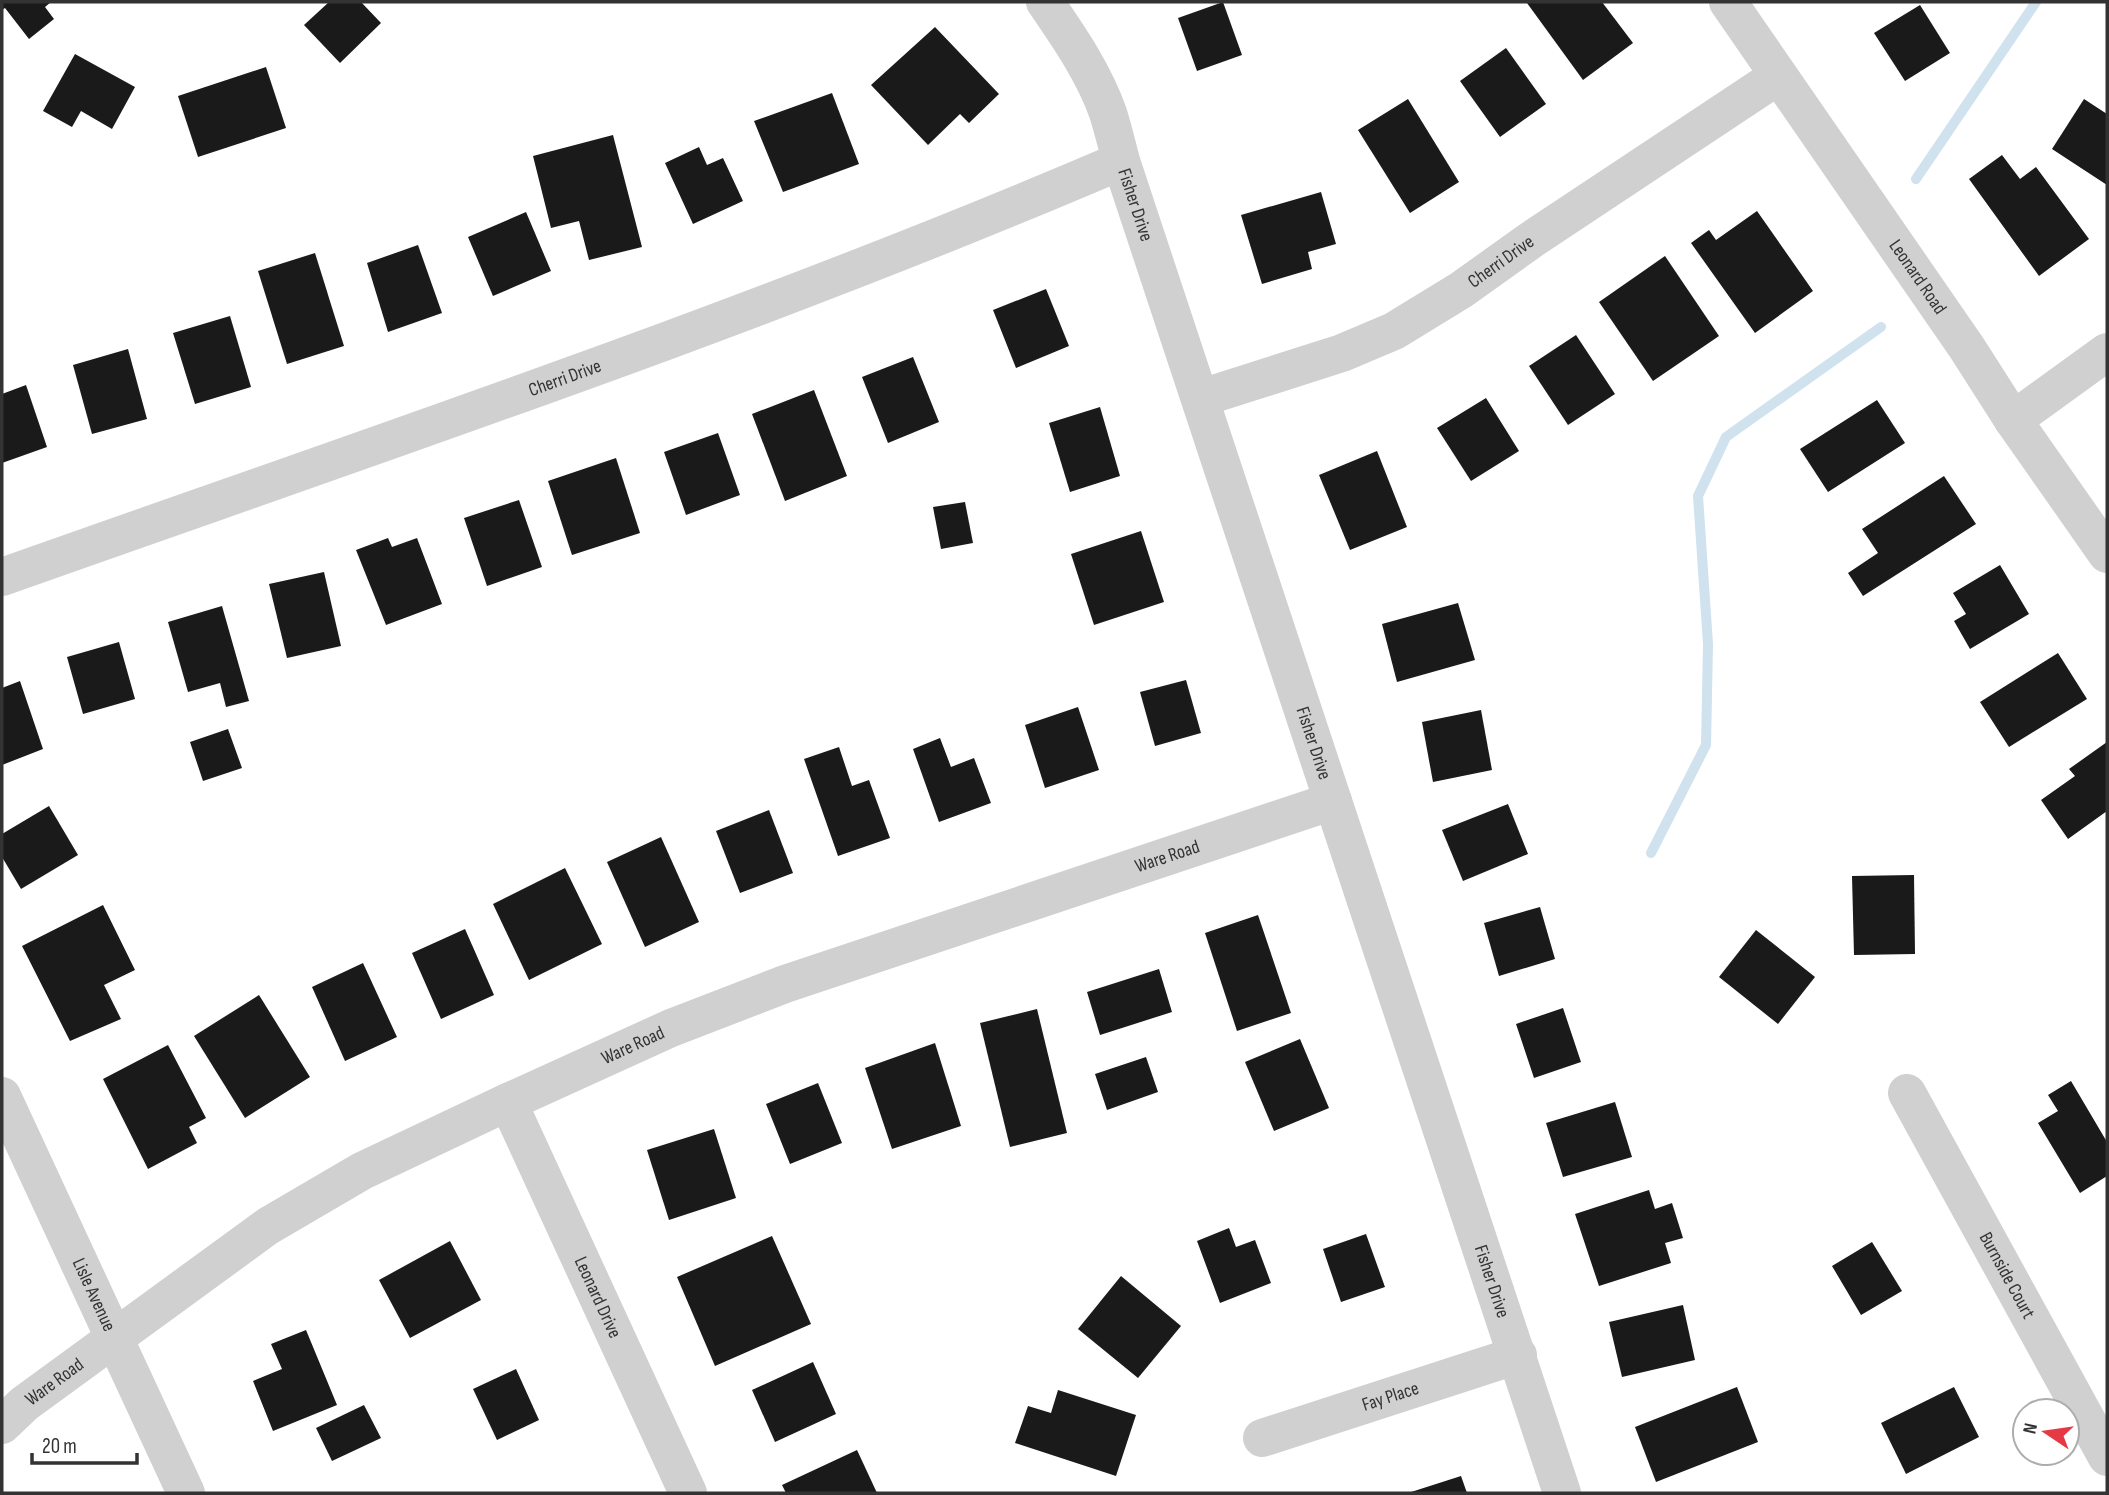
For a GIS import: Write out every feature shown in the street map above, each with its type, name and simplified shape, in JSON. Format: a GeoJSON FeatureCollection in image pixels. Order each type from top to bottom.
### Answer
{"type":"FeatureCollection","features":[{"type":"Feature","properties":{"kind":"street","name":"Fisher Drive"},"geometry":{"type":"LineString","coordinates":[[1045,2],[1072,41],[1108,113],[1121,161],[1562,1493]]}},
{"type":"Feature","properties":{"kind":"street","name":"Leonard Road"},"geometry":{"type":"LineString","coordinates":[[1728,2],[2107,554]]}},
{"type":"Feature","properties":{"kind":"street","name":"Cherri Drive"},"geometry":{"type":"LineString","coordinates":[[1201,398],[1342,353],[1394,331],[1461,290],[1531,240],[1778,76]]}},
{"type":"Feature","properties":{"kind":"street","name":"Cherri Drive"},"geometry":{"type":"LineString","coordinates":[[2,577],[590,369],[991,217],[1121,161]]}},
{"type":"Feature","properties":{"kind":"street"},"geometry":{"type":"LineString","coordinates":[[2013,420],[2107,352]]}},
{"type":"Feature","properties":{"kind":"street","name":"Ware Road"},"geometry":{"type":"LineString","coordinates":[[2,1425],[24,1404],[268,1226],[362,1171],[508,1102],[671,1028],[785,984],[1333,801]]}},
{"type":"Feature","properties":{"kind":"street","name":"Burnside Court"},"geometry":{"type":"LineString","coordinates":[[1907,1093],[2107,1457]]}},
{"type":"Feature","properties":{"kind":"street","name":"Lisle Avenue"},"geometry":{"type":"LineString","coordinates":[[2,1096],[186,1493]]}},
{"type":"Feature","properties":{"kind":"street","name":"Leonard Drive"},"geometry":{"type":"LineString","coordinates":[[508,1102],[688,1493]]}},
{"type":"Feature","properties":{"kind":"street","name":"Fay Place"},"geometry":{"type":"LineString","coordinates":[[1262,1438],[1518,1355]]}},
{"type":"Feature","properties":{"kind":"building"},"geometry":{"type":"Polygon","coordinates":[[[2,2],[51,2],[45,7],[54,19],[29,39],[5,8],[2,10],[2,2]]]}},
{"type":"Feature","properties":{"kind":"building"},"geometry":{"type":"Polygon","coordinates":[[[329,2],[361,2],[381,23],[340,63],[304,25],[329,2]]]}},
{"type":"Feature","properties":{"kind":"building"},"geometry":{"type":"Polygon","coordinates":[[[1223,2],[1242,55],[1197,71],[1178,18],[1223,2]]]}},
{"type":"Feature","properties":{"kind":"building"},"geometry":{"type":"Polygon","coordinates":[[[1528,2],[1602,2],[1633,43],[1583,80],[1528,2]]]}},
{"type":"Feature","properties":{"kind":"building"},"geometry":{"type":"Polygon","coordinates":[[[1920,5],[1950,53],[1905,81],[1874,33],[1920,5]]]}},
{"type":"Feature","properties":{"kind":"building"},"geometry":{"type":"Polygon","coordinates":[[[935,27],[999,94],[969,123],[960,114],[928,145],[871,85],[935,27]]]}},
{"type":"Feature","properties":{"kind":"building"},"geometry":{"type":"Polygon","coordinates":[[[1506,48],[1546,104],[1500,137],[1460,81],[1506,48]]]}},
{"type":"Feature","properties":{"kind":"building"},"geometry":{"type":"Polygon","coordinates":[[[75,54],[135,87],[112,129],[81,111],[72,127],[43,111],[75,54]]]}},
{"type":"Feature","properties":{"kind":"building"},"geometry":{"type":"Polygon","coordinates":[[[266,67],[286,128],[198,157],[178,96],[266,67]]]}},
{"type":"Feature","properties":{"kind":"building"},"geometry":{"type":"Polygon","coordinates":[[[832,93],[859,164],[783,192],[754,121],[832,93]]]}},
{"type":"Feature","properties":{"kind":"building"},"geometry":{"type":"Polygon","coordinates":[[[1408,99],[1459,182],[1410,213],[1358,130],[1408,99]]]}},
{"type":"Feature","properties":{"kind":"building"},"geometry":{"type":"Polygon","coordinates":[[[2084,99],[2107,114],[2107,185],[2052,149],[2084,99]]]}},
{"type":"Feature","properties":{"kind":"building"},"geometry":{"type":"Polygon","coordinates":[[[613,135],[642,247],[589,260],[579,221],[551,228],[533,156],[613,135]]]}},
{"type":"Feature","properties":{"kind":"building"},"geometry":{"type":"Polygon","coordinates":[[[699,147],[707,165],[723,158],[743,201],[693,224],[665,163],[699,147]]]}},
{"type":"Feature","properties":{"kind":"building"},"geometry":{"type":"Polygon","coordinates":[[[2002,155],[2020,179],[2036,167],[2089,239],[2039,276],[1969,179],[2002,155]]]}},
{"type":"Feature","properties":{"kind":"building"},"geometry":{"type":"Polygon","coordinates":[[[1321,192],[1336,244],[1308,252],[1312,269],[1262,284],[1241,215],[1321,192]]]}},
{"type":"Feature","properties":{"kind":"building"},"geometry":{"type":"Polygon","coordinates":[[[1757,211],[1813,291],[1755,333],[1691,243],[1709,230],[1716,240],[1757,211]]]}},
{"type":"Feature","properties":{"kind":"building"},"geometry":{"type":"Polygon","coordinates":[[[526,212],[551,271],[493,296],[468,237],[526,212]]]}},
{"type":"Feature","properties":{"kind":"building"},"geometry":{"type":"Polygon","coordinates":[[[418,245],[442,313],[388,332],[367,263],[418,245]]]}},
{"type":"Feature","properties":{"kind":"building"},"geometry":{"type":"Polygon","coordinates":[[[315,253],[344,346],[287,364],[258,271],[315,253]]]}},
{"type":"Feature","properties":{"kind":"building"},"geometry":{"type":"Polygon","coordinates":[[[1665,256],[1719,336],[1653,381],[1599,302],[1665,256]]]}},
{"type":"Feature","properties":{"kind":"building"},"geometry":{"type":"Polygon","coordinates":[[[1046,289],[1069,346],[1016,368],[993,310],[1046,289]]]}},
{"type":"Feature","properties":{"kind":"building"},"geometry":{"type":"Polygon","coordinates":[[[230,316],[251,387],[195,404],[173,333],[230,316]]]}},
{"type":"Feature","properties":{"kind":"building"},"geometry":{"type":"Polygon","coordinates":[[[1576,335],[1615,394],[1568,425],[1529,366],[1576,335]]]}},
{"type":"Feature","properties":{"kind":"building"},"geometry":{"type":"Polygon","coordinates":[[[128,349],[147,419],[92,434],[73,365],[128,349]]]}},
{"type":"Feature","properties":{"kind":"building"},"geometry":{"type":"Polygon","coordinates":[[[913,357],[939,422],[888,443],[862,377],[913,357]]]}},
{"type":"Feature","properties":{"kind":"building"},"geometry":{"type":"Polygon","coordinates":[[[26,385],[47,447],[2,463],[2,394],[26,385]]]}},
{"type":"Feature","properties":{"kind":"building"},"geometry":{"type":"Polygon","coordinates":[[[814,390],[847,476],[785,501],[752,414],[814,390]]]}},
{"type":"Feature","properties":{"kind":"building"},"geometry":{"type":"Polygon","coordinates":[[[1486,398],[1519,451],[1471,481],[1437,428],[1486,398]]]}},
{"type":"Feature","properties":{"kind":"building"},"geometry":{"type":"Polygon","coordinates":[[[1877,400],[1905,443],[1828,492],[1800,449],[1877,400]]]}},
{"type":"Feature","properties":{"kind":"building"},"geometry":{"type":"Polygon","coordinates":[[[1100,407],[1120,476],[1070,492],[1049,423],[1100,407]]]}},
{"type":"Feature","properties":{"kind":"building"},"geometry":{"type":"Polygon","coordinates":[[[718,433],[740,495],[686,515],[664,452],[718,433]]]}},
{"type":"Feature","properties":{"kind":"building"},"geometry":{"type":"Polygon","coordinates":[[[1377,451],[1407,527],[1350,550],[1319,475],[1377,451]]]}},
{"type":"Feature","properties":{"kind":"building"},"geometry":{"type":"Polygon","coordinates":[[[616,458],[640,533],[572,555],[548,481],[616,458]]]}},
{"type":"Feature","properties":{"kind":"building"},"geometry":{"type":"Polygon","coordinates":[[[1944,476],[1976,524],[1863,596],[1848,573],[1878,553],[1862,529],[1944,476]]]}},
{"type":"Feature","properties":{"kind":"building"},"geometry":{"type":"Polygon","coordinates":[[[519,500],[542,567],[487,586],[464,518],[519,500]]]}},
{"type":"Feature","properties":{"kind":"building"},"geometry":{"type":"Polygon","coordinates":[[[965,502],[973,543],[941,549],[933,507],[965,502]]]}},
{"type":"Feature","properties":{"kind":"building"},"geometry":{"type":"Polygon","coordinates":[[[1141,531],[1164,602],[1094,625],[1071,554],[1141,531]]]}},
{"type":"Feature","properties":{"kind":"building"},"geometry":{"type":"Polygon","coordinates":[[[388,538],[392,547],[417,538],[442,604],[386,625],[356,550],[388,538]]]}},
{"type":"Feature","properties":{"kind":"building"},"geometry":{"type":"Polygon","coordinates":[[[2000,565],[2029,614],[1970,649],[1954,621],[1966,614],[1953,593],[2000,565]]]}},
{"type":"Feature","properties":{"kind":"building"},"geometry":{"type":"Polygon","coordinates":[[[324,572],[341,646],[287,658],[269,584],[324,572]]]}},
{"type":"Feature","properties":{"kind":"building"},"geometry":{"type":"Polygon","coordinates":[[[1458,603],[1475,660],[1397,682],[1382,624],[1458,603]]]}},
{"type":"Feature","properties":{"kind":"building"},"geometry":{"type":"Polygon","coordinates":[[[222,606],[249,701],[226,707],[220,683],[188,692],[168,622],[222,606]]]}},
{"type":"Feature","properties":{"kind":"building"},"geometry":{"type":"Polygon","coordinates":[[[119,642],[135,699],[83,714],[67,657],[119,642]]]}},
{"type":"Feature","properties":{"kind":"building"},"geometry":{"type":"Polygon","coordinates":[[[2058,653],[2087,699],[2009,747],[1980,702],[2058,653]]]}},
{"type":"Feature","properties":{"kind":"building"},"geometry":{"type":"Polygon","coordinates":[[[1186,680],[1201,733],[1155,746],[1140,692],[1186,680]]]}},
{"type":"Feature","properties":{"kind":"building"},"geometry":{"type":"Polygon","coordinates":[[[20,681],[43,749],[2,765],[2,688],[20,681]]]}},
{"type":"Feature","properties":{"kind":"building"},"geometry":{"type":"Polygon","coordinates":[[[1078,707],[1099,770],[1045,788],[1025,725],[1078,707]]]}},
{"type":"Feature","properties":{"kind":"building"},"geometry":{"type":"Polygon","coordinates":[[[1481,710],[1492,770],[1433,782],[1422,722],[1481,710]]]}},
{"type":"Feature","properties":{"kind":"building"},"geometry":{"type":"Polygon","coordinates":[[[228,729],[242,768],[203,781],[190,742],[228,729]]]}},
{"type":"Feature","properties":{"kind":"building"},"geometry":{"type":"Polygon","coordinates":[[[940,738],[951,767],[974,758],[991,803],[939,822],[913,749],[940,738]]]}},
{"type":"Feature","properties":{"kind":"building"},"geometry":{"type":"Polygon","coordinates":[[[2107,742],[2107,811],[2068,839],[2041,800],[2075,776],[2069,769],[2107,742]]]}},
{"type":"Feature","properties":{"kind":"building"},"geometry":{"type":"Polygon","coordinates":[[[839,747],[852,786],[869,780],[890,838],[838,856],[804,759],[839,747]]]}},
{"type":"Feature","properties":{"kind":"building"},"geometry":{"type":"Polygon","coordinates":[[[1508,804],[1528,854],[1463,881],[1442,830],[1508,804]]]}},
{"type":"Feature","properties":{"kind":"building"},"geometry":{"type":"Polygon","coordinates":[[[49,806],[78,855],[21,889],[2,857],[2,834],[49,806]]]}},
{"type":"Feature","properties":{"kind":"building"},"geometry":{"type":"Polygon","coordinates":[[[769,810],[793,873],[740,893],[716,831],[769,810]]]}},
{"type":"Feature","properties":{"kind":"building"},"geometry":{"type":"Polygon","coordinates":[[[661,837],[699,922],[645,947],[607,862],[661,837]]]}},
{"type":"Feature","properties":{"kind":"building"},"geometry":{"type":"Polygon","coordinates":[[[565,868],[602,944],[529,980],[493,904],[565,868]]]}},
{"type":"Feature","properties":{"kind":"building"},"geometry":{"type":"Polygon","coordinates":[[[1914,875],[1915,954],[1854,955],[1852,876],[1914,875]]]}},
{"type":"Feature","properties":{"kind":"building"},"geometry":{"type":"Polygon","coordinates":[[[103,905],[135,970],[104,985],[121,1019],[70,1041],[22,946],[103,905]]]}},
{"type":"Feature","properties":{"kind":"building"},"geometry":{"type":"Polygon","coordinates":[[[1540,907],[1555,959],[1499,976],[1484,923],[1540,907]]]}},
{"type":"Feature","properties":{"kind":"building"},"geometry":{"type":"Polygon","coordinates":[[[1258,915],[1291,1013],[1237,1031],[1205,933],[1258,915]]]}},
{"type":"Feature","properties":{"kind":"building"},"geometry":{"type":"Polygon","coordinates":[[[465,929],[494,995],[441,1019],[412,953],[465,929]]]}},
{"type":"Feature","properties":{"kind":"building"},"geometry":{"type":"Polygon","coordinates":[[[1756,930],[1815,977],[1778,1024],[1719,977],[1756,930]]]}},
{"type":"Feature","properties":{"kind":"building"},"geometry":{"type":"Polygon","coordinates":[[[363,963],[397,1037],[345,1061],[312,987],[363,963]]]}},
{"type":"Feature","properties":{"kind":"building"},"geometry":{"type":"Polygon","coordinates":[[[1159,969],[1172,1012],[1100,1035],[1087,992],[1159,969]]]}},
{"type":"Feature","properties":{"kind":"building"},"geometry":{"type":"Polygon","coordinates":[[[259,995],[310,1077],[245,1118],[194,1036],[259,995]]]}},
{"type":"Feature","properties":{"kind":"building"},"geometry":{"type":"Polygon","coordinates":[[[1563,1008],[1581,1062],[1534,1078],[1516,1024],[1563,1008]]]}},
{"type":"Feature","properties":{"kind":"building"},"geometry":{"type":"Polygon","coordinates":[[[1037,1009],[1067,1133],[1010,1147],[980,1023],[1037,1009]]]}},
{"type":"Feature","properties":{"kind":"building"},"geometry":{"type":"Polygon","coordinates":[[[1300,1039],[1329,1108],[1274,1131],[1245,1062],[1300,1039]]]}},
{"type":"Feature","properties":{"kind":"building"},"geometry":{"type":"Polygon","coordinates":[[[935,1043],[961,1126],[892,1149],[865,1068],[935,1043]]]}},
{"type":"Feature","properties":{"kind":"building"},"geometry":{"type":"Polygon","coordinates":[[[168,1045],[206,1118],[189,1127],[197,1143],[148,1169],[103,1079],[168,1045]]]}},
{"type":"Feature","properties":{"kind":"building"},"geometry":{"type":"Polygon","coordinates":[[[1146,1057],[1158,1092],[1107,1110],[1095,1074],[1146,1057]]]}},
{"type":"Feature","properties":{"kind":"building"},"geometry":{"type":"Polygon","coordinates":[[[2071,1081],[2107,1142],[2107,1176],[2080,1193],[2038,1123],[2058,1111],[2048,1095],[2071,1081]]]}},
{"type":"Feature","properties":{"kind":"building"},"geometry":{"type":"Polygon","coordinates":[[[818,1083],[842,1143],[790,1164],[766,1104],[818,1083]]]}},
{"type":"Feature","properties":{"kind":"building"},"geometry":{"type":"Polygon","coordinates":[[[1615,1102],[1632,1157],[1563,1177],[1546,1123],[1615,1102]]]}},
{"type":"Feature","properties":{"kind":"building"},"geometry":{"type":"Polygon","coordinates":[[[714,1129],[736,1198],[669,1220],[647,1150],[714,1129]]]}},
{"type":"Feature","properties":{"kind":"building"},"geometry":{"type":"Polygon","coordinates":[[[1649,1190],[1655,1209],[1672,1203],[1683,1238],[1665,1243],[1671,1263],[1599,1286],[1575,1214],[1649,1190]]]}},
{"type":"Feature","properties":{"kind":"building"},"geometry":{"type":"Polygon","coordinates":[[[1229,1228],[1236,1247],[1255,1240],[1271,1283],[1220,1303],[1197,1241],[1229,1228]]]}},
{"type":"Feature","properties":{"kind":"building"},"geometry":{"type":"Polygon","coordinates":[[[1366,1234],[1385,1287],[1341,1302],[1323,1249],[1366,1234]]]}},
{"type":"Feature","properties":{"kind":"building"},"geometry":{"type":"Polygon","coordinates":[[[772,1236],[811,1324],[715,1366],[677,1277],[772,1236]]]}},
{"type":"Feature","properties":{"kind":"building"},"geometry":{"type":"Polygon","coordinates":[[[450,1241],[481,1300],[410,1338],[379,1280],[450,1241]]]}},
{"type":"Feature","properties":{"kind":"building"},"geometry":{"type":"Polygon","coordinates":[[[1872,1242],[1902,1291],[1861,1315],[1832,1266],[1872,1242]]]}},
{"type":"Feature","properties":{"kind":"building"},"geometry":{"type":"Polygon","coordinates":[[[1121,1276],[1181,1326],[1138,1378],[1078,1329],[1121,1276]]]}},
{"type":"Feature","properties":{"kind":"building"},"geometry":{"type":"Polygon","coordinates":[[[1683,1305],[1695,1360],[1622,1377],[1609,1322],[1683,1305]]]}},
{"type":"Feature","properties":{"kind":"building"},"geometry":{"type":"Polygon","coordinates":[[[306,1330],[337,1405],[273,1431],[253,1381],[282,1369],[271,1344],[306,1330]]]}},
{"type":"Feature","properties":{"kind":"building"},"geometry":{"type":"Polygon","coordinates":[[[813,1362],[836,1414],[775,1442],[752,1390],[813,1362]]]}},
{"type":"Feature","properties":{"kind":"building"},"geometry":{"type":"Polygon","coordinates":[[[516,1369],[539,1420],[497,1440],[473,1389],[516,1369]]]}},
{"type":"Feature","properties":{"kind":"building"},"geometry":{"type":"Polygon","coordinates":[[[1737,1387],[1758,1442],[1656,1482],[1635,1427],[1737,1387]]]}},
{"type":"Feature","properties":{"kind":"building"},"geometry":{"type":"Polygon","coordinates":[[[1954,1387],[1979,1437],[1906,1474],[1881,1423],[1954,1387]]]}},
{"type":"Feature","properties":{"kind":"building"},"geometry":{"type":"Polygon","coordinates":[[[1058,1390],[1136,1415],[1116,1476],[1015,1443],[1028,1406],[1051,1413],[1058,1390]]]}},
{"type":"Feature","properties":{"kind":"building"},"geometry":{"type":"Polygon","coordinates":[[[364,1405],[381,1438],[332,1461],[316,1428],[364,1405]]]}},
{"type":"Feature","properties":{"kind":"building"},"geometry":{"type":"Polygon","coordinates":[[[857,1450],[877,1493],[786,1493],[782,1485],[857,1450]]]}},
{"type":"Feature","properties":{"kind":"building"},"geometry":{"type":"Polygon","coordinates":[[[1461,1476],[1467,1493],[1408,1493],[1461,1476]]]}},
{"type":"Feature","properties":{"kind":"waterway"},"geometry":{"type":"LineString","coordinates":[[1916,179],[2036,2]]}},
{"type":"Feature","properties":{"kind":"waterway"},"geometry":{"type":"LineString","coordinates":[[1651,853],[1706,745],[1708,644],[1698,496],[1726,437],[1881,327]]}}]}
